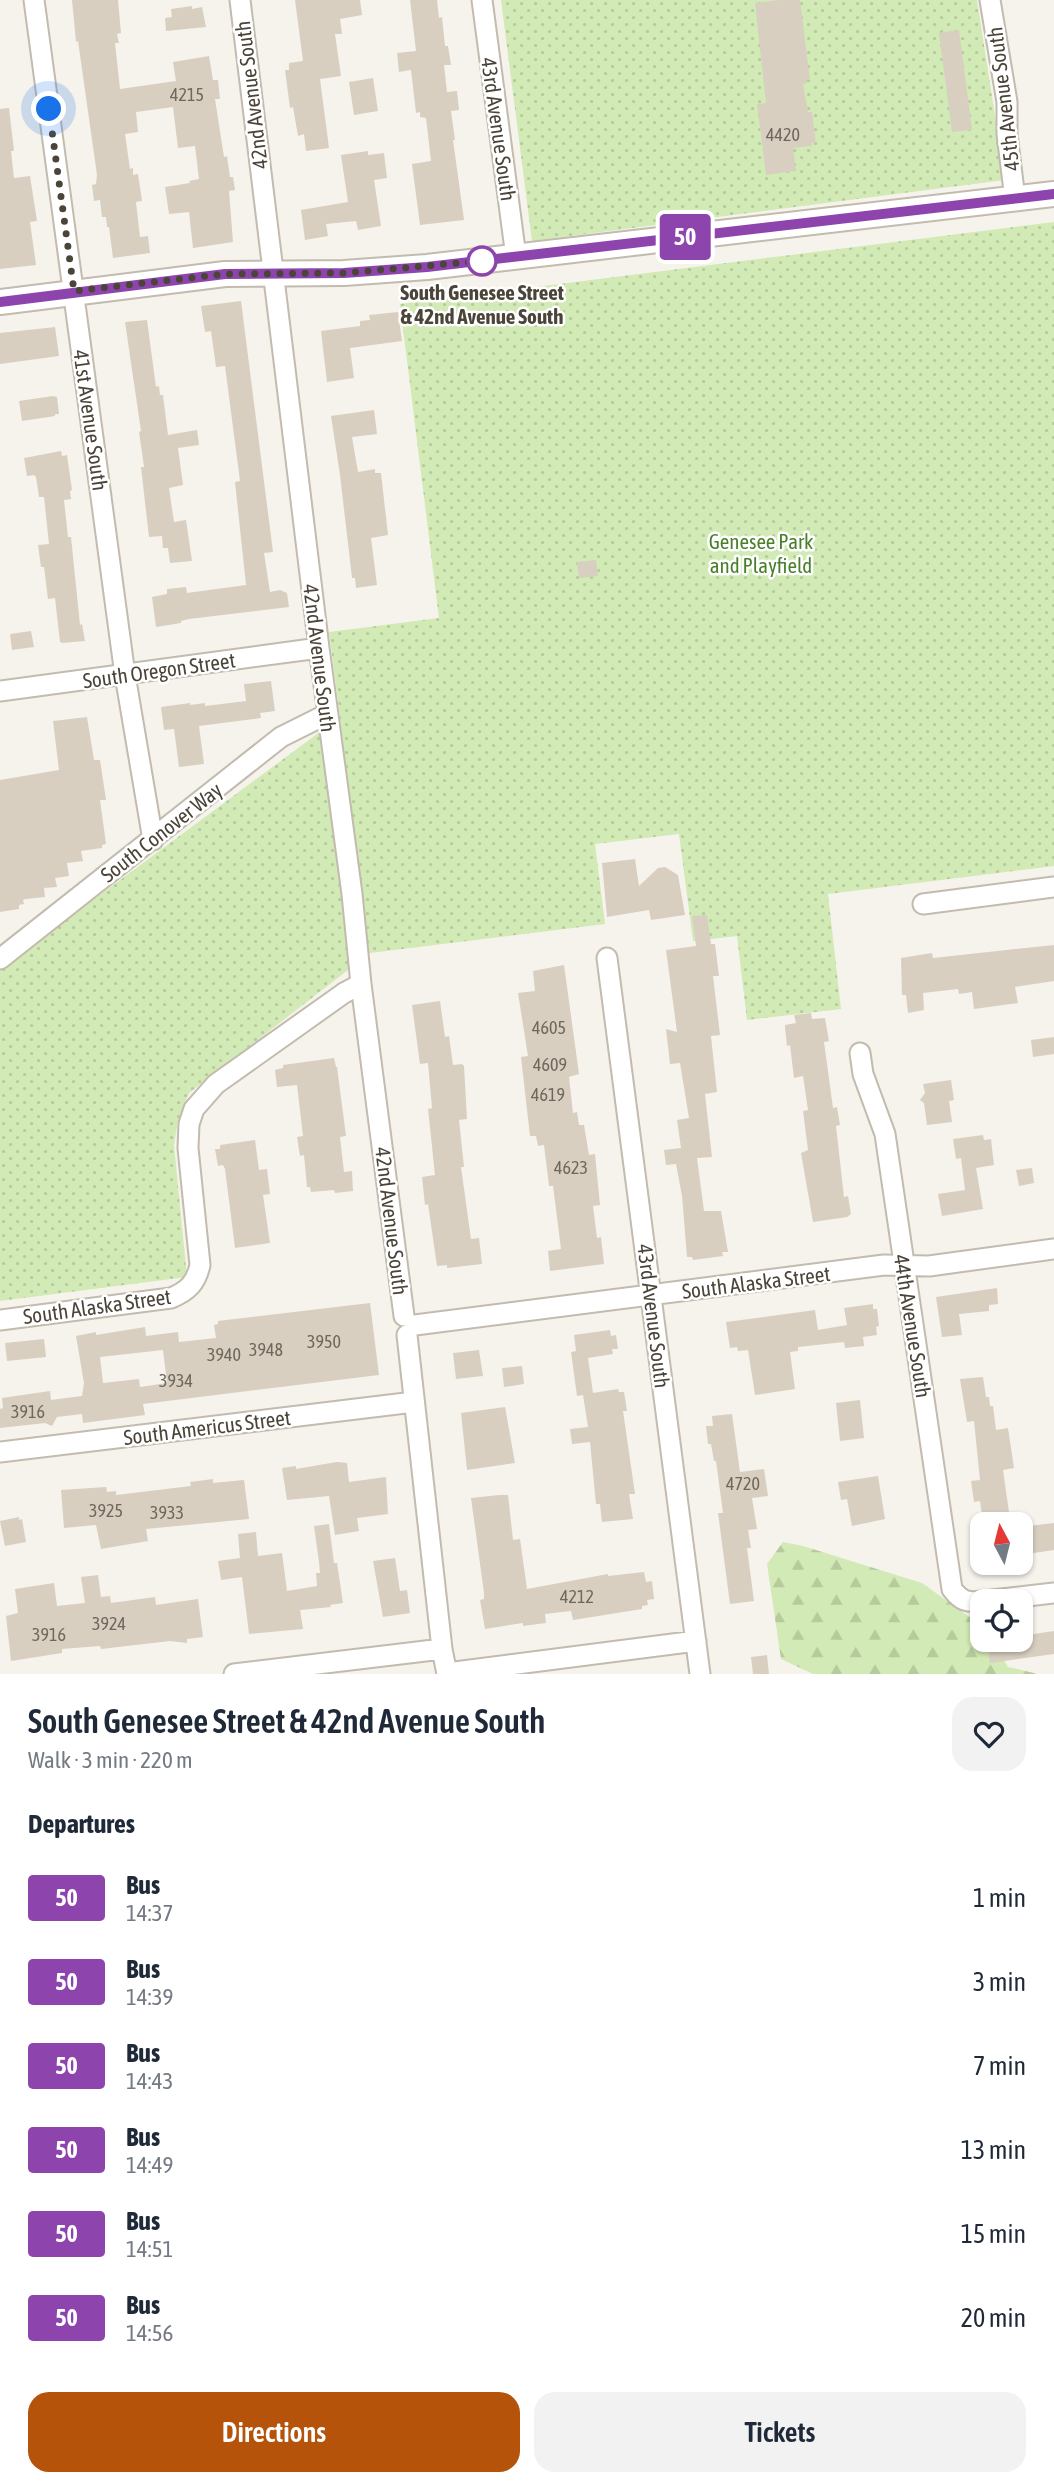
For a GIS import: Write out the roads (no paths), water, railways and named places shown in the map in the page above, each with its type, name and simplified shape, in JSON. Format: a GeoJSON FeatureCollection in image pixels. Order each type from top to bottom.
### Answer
{"type":"FeatureCollection","features":[{"type":"Feature","properties":{"kind":"street","name":"41st Avenue South"},"geometry":{"type":"LineString","coordinates":[[34,0],[125,675],[153,840]]}},
{"type":"Feature","properties":{"kind":"street","name":"42nd Avenue South"},"geometry":{"type":"LineString","coordinates":[[240,0],[361,984],[409,1325],[414,1402],[447,1674]]}},
{"type":"Feature","properties":{"kind":"street","name":"43rd Avenue South"},"geometry":{"type":"LineString","coordinates":[[482,0],[516,257]]}},
{"type":"Feature","properties":{"kind":"street","name":"45th Avenue South"},"geometry":{"type":"LineString","coordinates":[[990,0],[1007,102],[1007,134],[1015,198]]}},
{"type":"Feature","properties":{"kind":"street"},"geometry":{"type":"LineString","coordinates":[[0,302],[225,274],[344,273],[413,268],[1054,194]]}},
{"type":"Feature","properties":{"kind":"street","name":"South Oregon Street"},"geometry":{"type":"LineString","coordinates":[[0,691],[319,648]]}},
{"type":"Feature","properties":{"kind":"street","name":"South Conover Way"},"geometry":{"type":"LineString","coordinates":[[0,959],[281,737],[327,714]]}},
{"type":"Feature","properties":{"kind":"street"},"geometry":{"type":"LineString","coordinates":[[923,904],[1054,887]]}},
{"type":"Feature","properties":{"kind":"street","name":"43rd Avenue South"},"geometry":{"type":"LineString","coordinates":[[607,958],[700,1674]]}},
{"type":"Feature","properties":{"kind":"street","name":"South Alaska Street"},"geometry":{"type":"LineString","coordinates":[[0,1320],[171,1298],[182,1294],[191,1286],[197,1278],[200,1265],[188,1148],[189,1124],[194,1109],[216,1084],[344,993],[361,984]]}},
{"type":"Feature","properties":{"kind":"street","name":"44th Avenue South"},"geometry":{"type":"LineString","coordinates":[[860,1053],[863,1073],[885,1134],[952,1589],[960,1599],[970,1603]]}},
{"type":"Feature","properties":{"kind":"street","name":"South Alaska Street"},"geometry":{"type":"LineString","coordinates":[[409,1325],[884,1265],[929,1266],[1054,1249]]}},
{"type":"Feature","properties":{"kind":"street","name":"South Americus Street"},"geometry":{"type":"LineString","coordinates":[[0,1452],[414,1402]]}},
{"type":"Feature","properties":{"kind":"street"},"geometry":{"type":"LineString","coordinates":[[1033,1595],[1054,1593]]}},
{"type":"Feature","properties":{"kind":"street"},"geometry":{"type":"LineString","coordinates":[[447,1674],[696,1641]]}},
{"type":"Feature","properties":{"kind":"street"},"geometry":{"type":"LineString","coordinates":[[234,1674],[442,1649]]}},
{"type":"Feature","properties":{"kind":"place","name":"South Genesee Street & 42nd Avenue South"},"geometry":{"type":"Point","coordinates":[482,261]}},
{"type":"Feature","properties":{"kind":"park label","name":"Genesee Park and Playfield"},"geometry":{"type":"Point","coordinates":[761,553]}}]}
